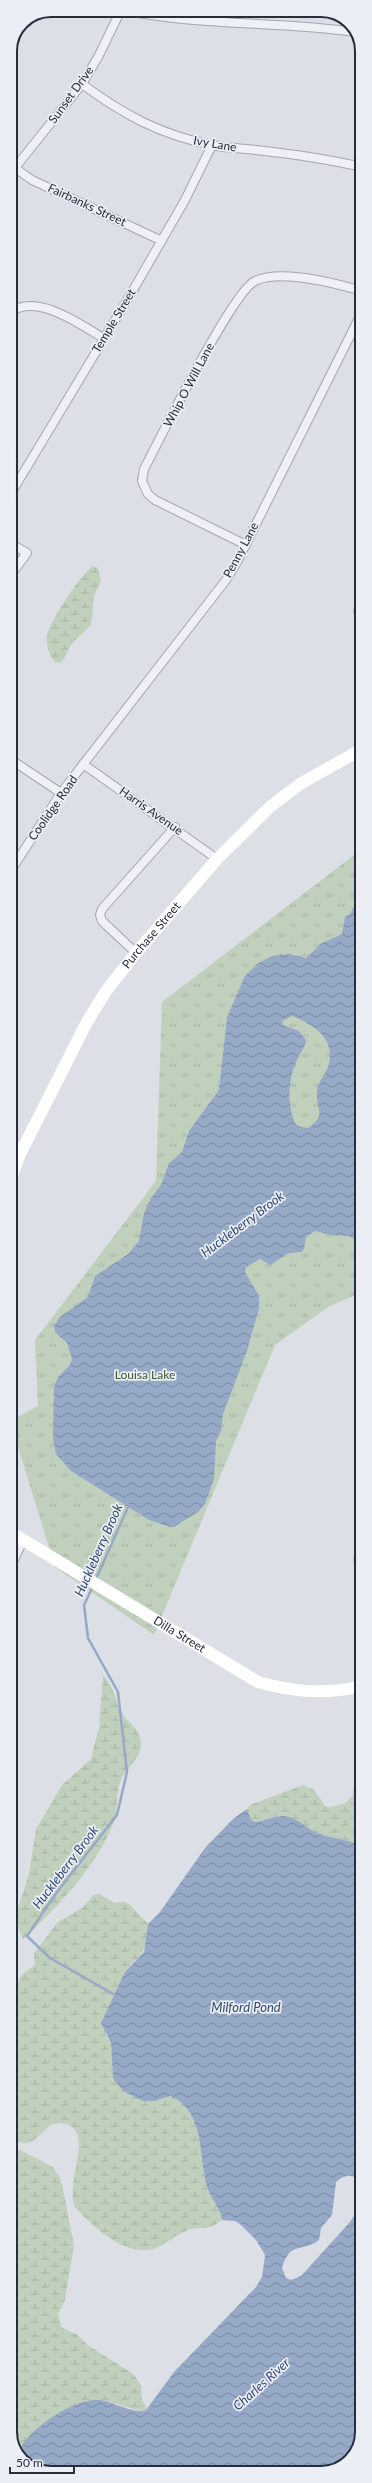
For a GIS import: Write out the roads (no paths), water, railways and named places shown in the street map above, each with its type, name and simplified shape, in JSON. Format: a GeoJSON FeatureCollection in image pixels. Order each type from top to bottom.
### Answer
{"type":"FeatureCollection","features":[{"type":"Feature","properties":{"kind":"main road","name":"Purchase Street"},"geometry":{"type":"LineString","coordinates":[[17,1147],[106,992],[136,953],[217,859],[271,806],[300,784],[355,753]]}},
{"type":"Feature","properties":{"kind":"main road","name":"Dilla Street"},"geometry":{"type":"LineString","coordinates":[[17,1537],[258,1682],[304,1692],[343,1691],[355,1688]]}},
{"type":"Feature","properties":{"kind":"street","name":"Sunset Drive"},"geometry":{"type":"LineString","coordinates":[[17,165],[82,84],[118,17]]}},
{"type":"Feature","properties":{"kind":"street"},"geometry":{"type":"LineString","coordinates":[[169,17],[196,21],[299,25],[348,31]]}},
{"type":"Feature","properties":{"kind":"street","name":"Ivy Lane"},"geometry":{"type":"LineString","coordinates":[[82,84],[119,111],[146,124],[178,136],[212,145],[328,159],[355,165]]}},
{"type":"Feature","properties":{"kind":"street","name":"Temple Street"},"geometry":{"type":"LineString","coordinates":[[17,482],[185,200],[212,145]]}},
{"type":"Feature","properties":{"kind":"street","name":"Fairbanks Street"},"geometry":{"type":"LineString","coordinates":[[17,173],[160,240]]}},
{"type":"Feature","properties":{"kind":"street","name":"Whip O Will Lane"},"geometry":{"type":"LineString","coordinates":[[246,545],[221,534],[151,497],[142,481],[144,469],[203,358],[248,286],[261,279],[304,278],[330,282],[355,289]]}},
{"type":"Feature","properties":{"kind":"street"},"geometry":{"type":"LineString","coordinates":[[17,309],[21,307],[38,306],[69,318],[103,338]]}},
{"type":"Feature","properties":{"kind":"street","name":"Penny Lane"},"geometry":{"type":"LineString","coordinates":[[83,764],[226,580],[246,545],[355,326]]}},
{"type":"Feature","properties":{"kind":"street"},"geometry":{"type":"LineString","coordinates":[[17,547],[26,553],[17,566]]}},
{"type":"Feature","properties":{"kind":"street"},"geometry":{"type":"LineString","coordinates":[[17,764],[61,793]]}},
{"type":"Feature","properties":{"kind":"street","name":"Coolidge Road"},"geometry":{"type":"LineString","coordinates":[[17,861],[61,793],[83,764]]}},
{"type":"Feature","properties":{"kind":"street","name":"Harris Avenue"},"geometry":{"type":"LineString","coordinates":[[83,764],[174,827],[217,859]]}},
{"type":"Feature","properties":{"kind":"street"},"geometry":{"type":"LineString","coordinates":[[136,953],[102,921],[100,915],[102,909],[174,827]]}},
{"type":"Feature","properties":{"kind":"street"},"geometry":{"type":"LineString","coordinates":[[17,1551],[22,1540]]}},
{"type":"Feature","properties":{"kind":"water","name":"Louisa Lake"},"geometry":{"type":"Polygon","coordinates":[[[355,904],[355,1239],[348,1236],[331,1235],[315,1231],[306,1237],[304,1249],[301,1252],[289,1253],[270,1265],[260,1259],[246,1267],[245,1272],[259,1296],[259,1308],[247,1351],[223,1414],[221,1431],[216,1441],[214,1479],[205,1504],[198,1512],[175,1526],[170,1527],[149,1520],[71,1471],[56,1454],[53,1438],[54,1387],[58,1377],[70,1365],[72,1359],[67,1343],[55,1332],[54,1326],[60,1317],[88,1297],[95,1276],[128,1254],[139,1241],[144,1213],[151,1198],[161,1185],[169,1163],[182,1152],[189,1131],[219,1090],[227,1017],[245,976],[257,964],[272,956],[289,954],[306,958],[322,943],[342,934],[345,917],[350,914],[355,904]],[[292,1016],[282,1021],[283,1025],[299,1031],[306,1040],[304,1048],[294,1067],[290,1084],[290,1102],[293,1119],[297,1126],[308,1128],[318,1119],[319,1111],[317,1090],[328,1067],[330,1057],[327,1041],[309,1024],[292,1016]]]}},
{"type":"Feature","properties":{"kind":"water","name":"Milford Pond"},"geometry":{"type":"Polygon","coordinates":[[[247,1809],[251,1820],[255,1822],[279,1816],[287,1816],[295,1819],[315,1832],[355,1843],[355,2178],[347,2176],[336,2182],[332,2215],[321,2228],[319,2240],[313,2244],[293,2250],[285,2259],[282,2268],[286,2278],[291,2280],[301,2276],[350,2222],[355,2214],[354,2439],[347,2454],[342,2459],[326,2466],[42,2465],[30,2459],[21,2448],[39,2427],[72,2406],[93,2400],[99,2400],[135,2411],[146,2410],[174,2372],[256,2287],[262,2277],[265,2255],[256,2240],[235,2221],[222,2220],[222,2217],[207,2187],[199,2136],[190,2113],[182,2104],[171,2096],[155,2101],[143,2101],[123,2091],[113,2078],[111,2043],[101,2023],[125,1972],[144,1952],[148,1924],[160,1912],[205,1848],[233,1819],[247,1809]]]}},
{"type":"Feature","properties":{"kind":"waterway","name":"Huckleberry Brook"},"geometry":{"type":"LineString","coordinates":[[96,1579],[129,1505]]}},
{"type":"Feature","properties":{"kind":"waterway","name":"Huckleberry Brook"},"geometry":{"type":"LineString","coordinates":[[93,1586],[84,1605],[88,1638],[118,1692],[127,1772],[117,1815],[57,1892],[27,1936],[50,1958],[115,1995]]}},
{"type":"Feature","properties":{"kind":"water label","name":"Charles River"},"geometry":{"type":"Point","coordinates":[261,2384]}}]}
